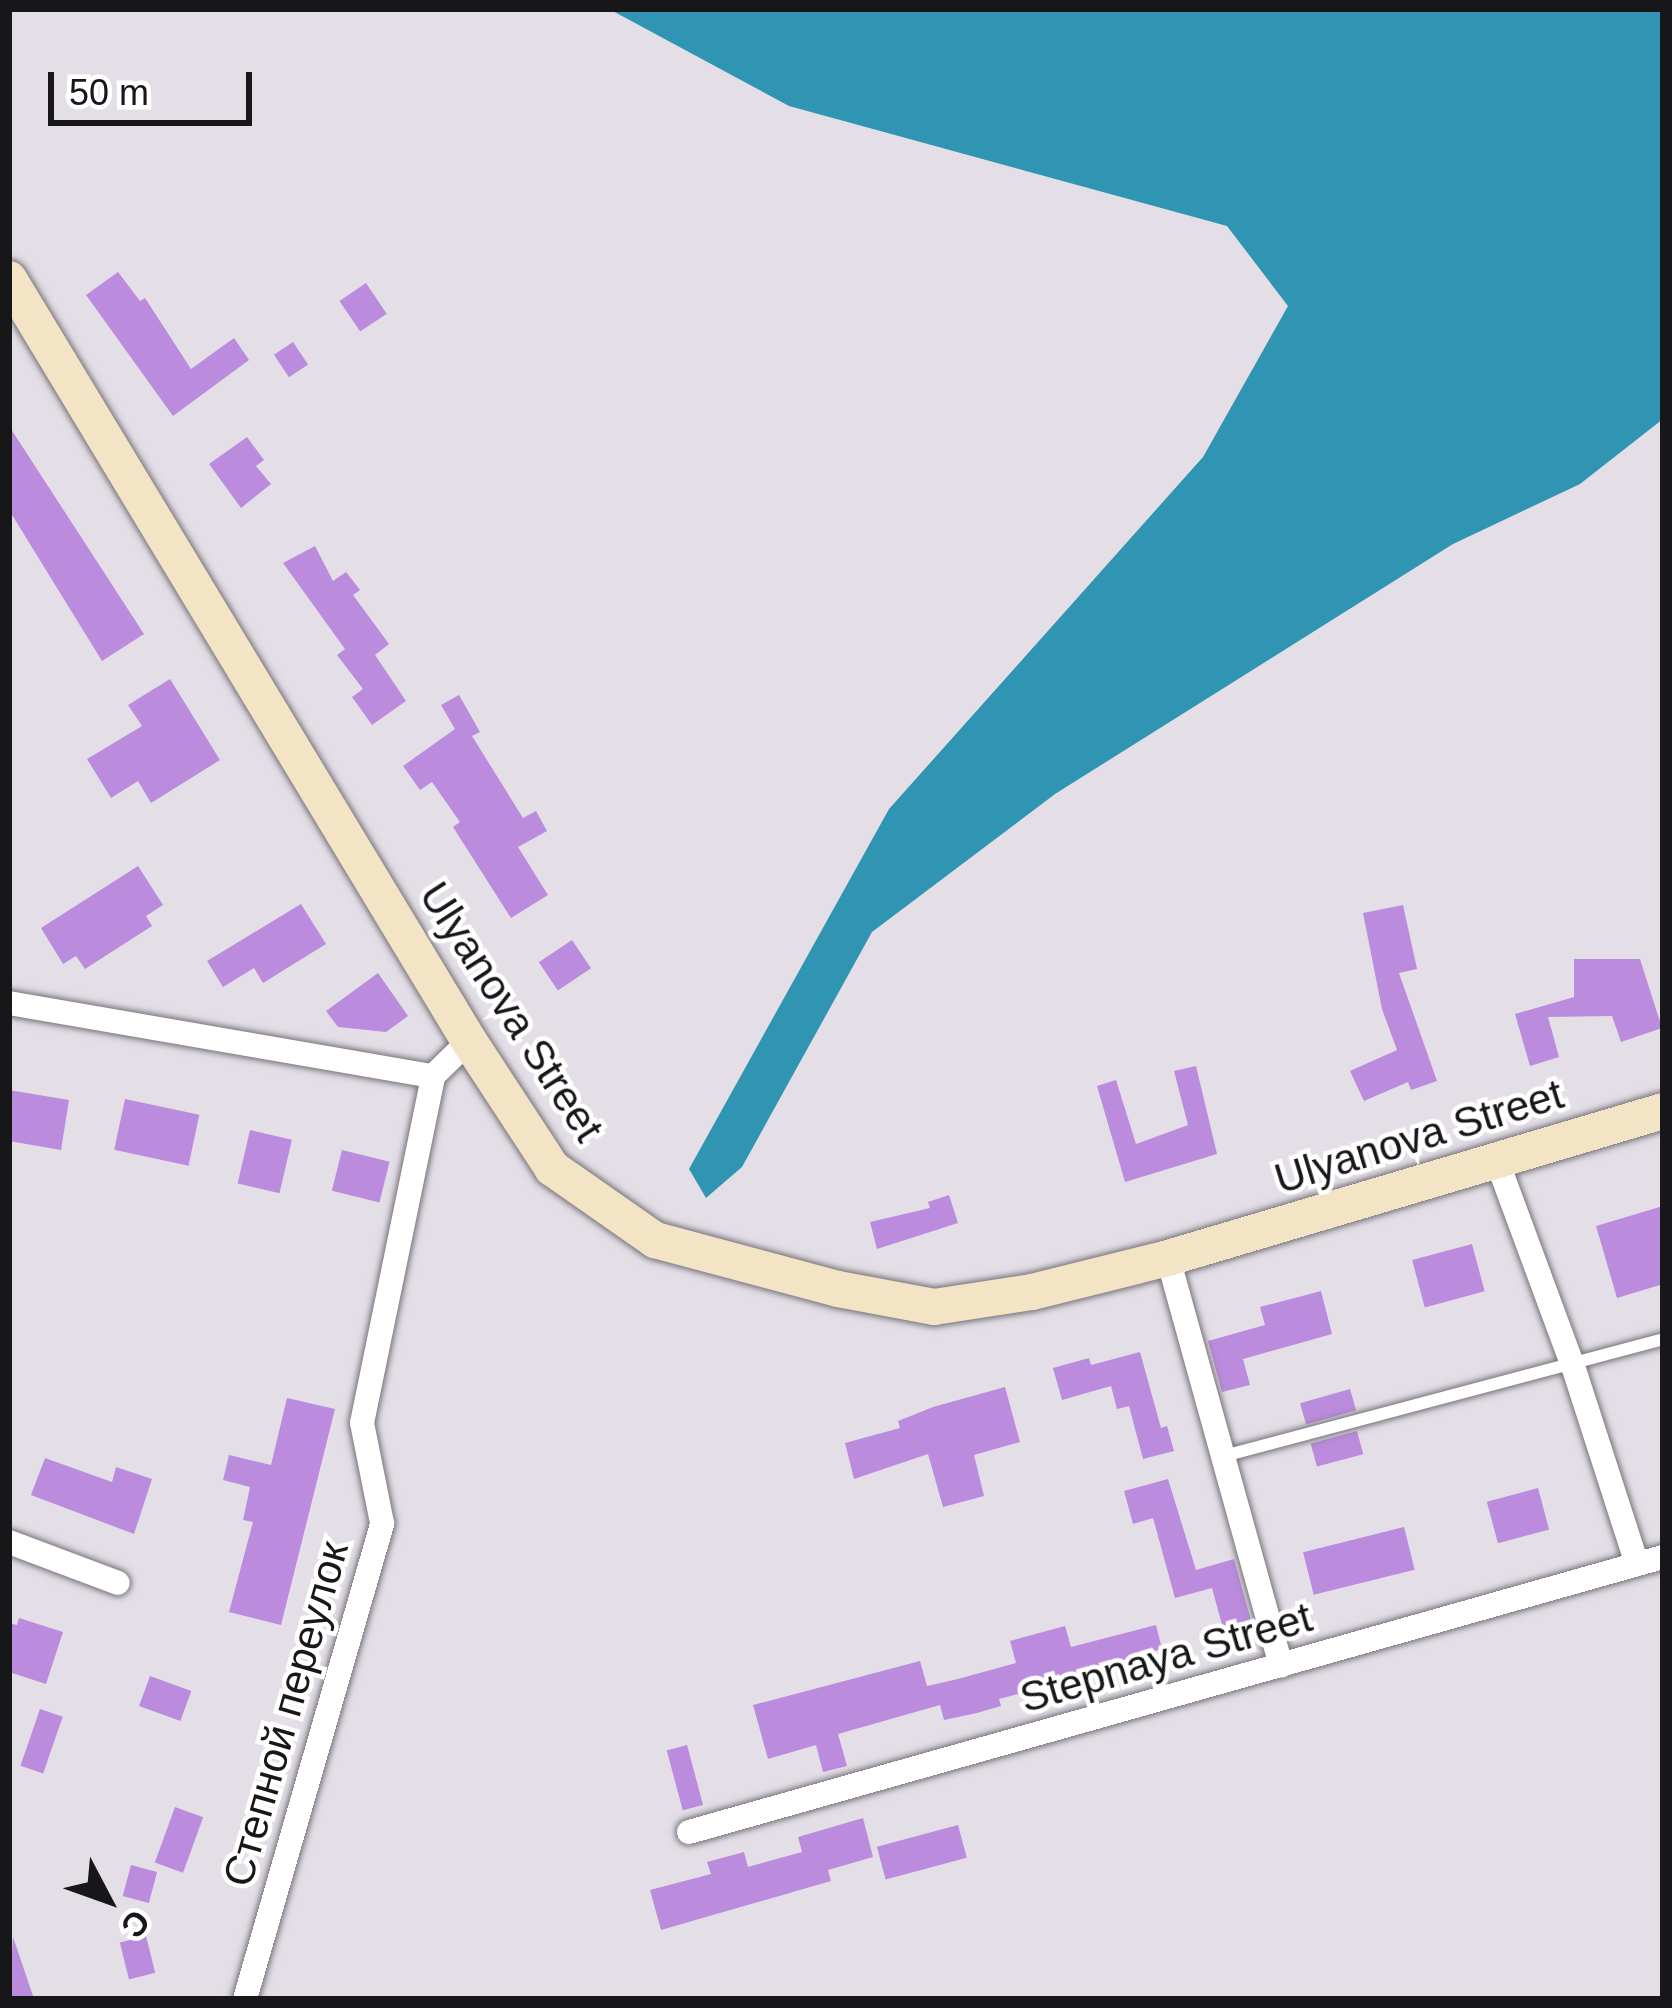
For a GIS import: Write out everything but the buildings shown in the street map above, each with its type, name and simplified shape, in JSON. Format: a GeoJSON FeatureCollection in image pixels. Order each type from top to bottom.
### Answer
{"type":"FeatureCollection","features":[{"type":"Feature","properties":{"kind":"street","name":"Ulyanova Street"},"geometry":{"type":"LineString","coordinates":[[9,279],[469,1041],[552,1168],[655,1240],[838,1289],[934,1307],[1032,1292],[1168,1258],[1663,1111]]}},
{"type":"Feature","properties":{"kind":"street"},"geometry":{"type":"LineString","coordinates":[[9,1004],[433,1076],[469,1041]]}},
{"type":"Feature","properties":{"kind":"street","name":"Степной переулок"},"geometry":{"type":"LineString","coordinates":[[245,1999],[382,1523],[362,1423],[433,1076]]}},
{"type":"Feature","properties":{"kind":"street"},"geometry":{"type":"LineString","coordinates":[[1497,1161],[1573,1366],[1637,1564]]}},
{"type":"Feature","properties":{"kind":"street"},"geometry":{"type":"LineString","coordinates":[[1168,1258],[1281,1666]]}},
{"type":"Feature","properties":{"kind":"street"},"geometry":{"type":"LineString","coordinates":[[9,1542],[118,1583]]}},
{"type":"Feature","properties":{"kind":"street","name":"Stepnaya Street"},"geometry":{"type":"LineString","coordinates":[[689,1832],[1663,1557]]}},
{"type":"Feature","properties":{"kind":"lane"},"geometry":{"type":"LineString","coordinates":[[1224,1456],[1663,1340]]}},
{"type":"Feature","properties":{"kind":"water"},"geometry":{"type":"Polygon","coordinates":[[[609,9],[1663,9],[1663,419],[1580,484],[1453,544],[1055,794],[872,932],[742,1167],[706,1198],[689,1169],[889,809],[1203,457],[1288,306],[1227,226],[789,106],[609,9]]]}}]}
